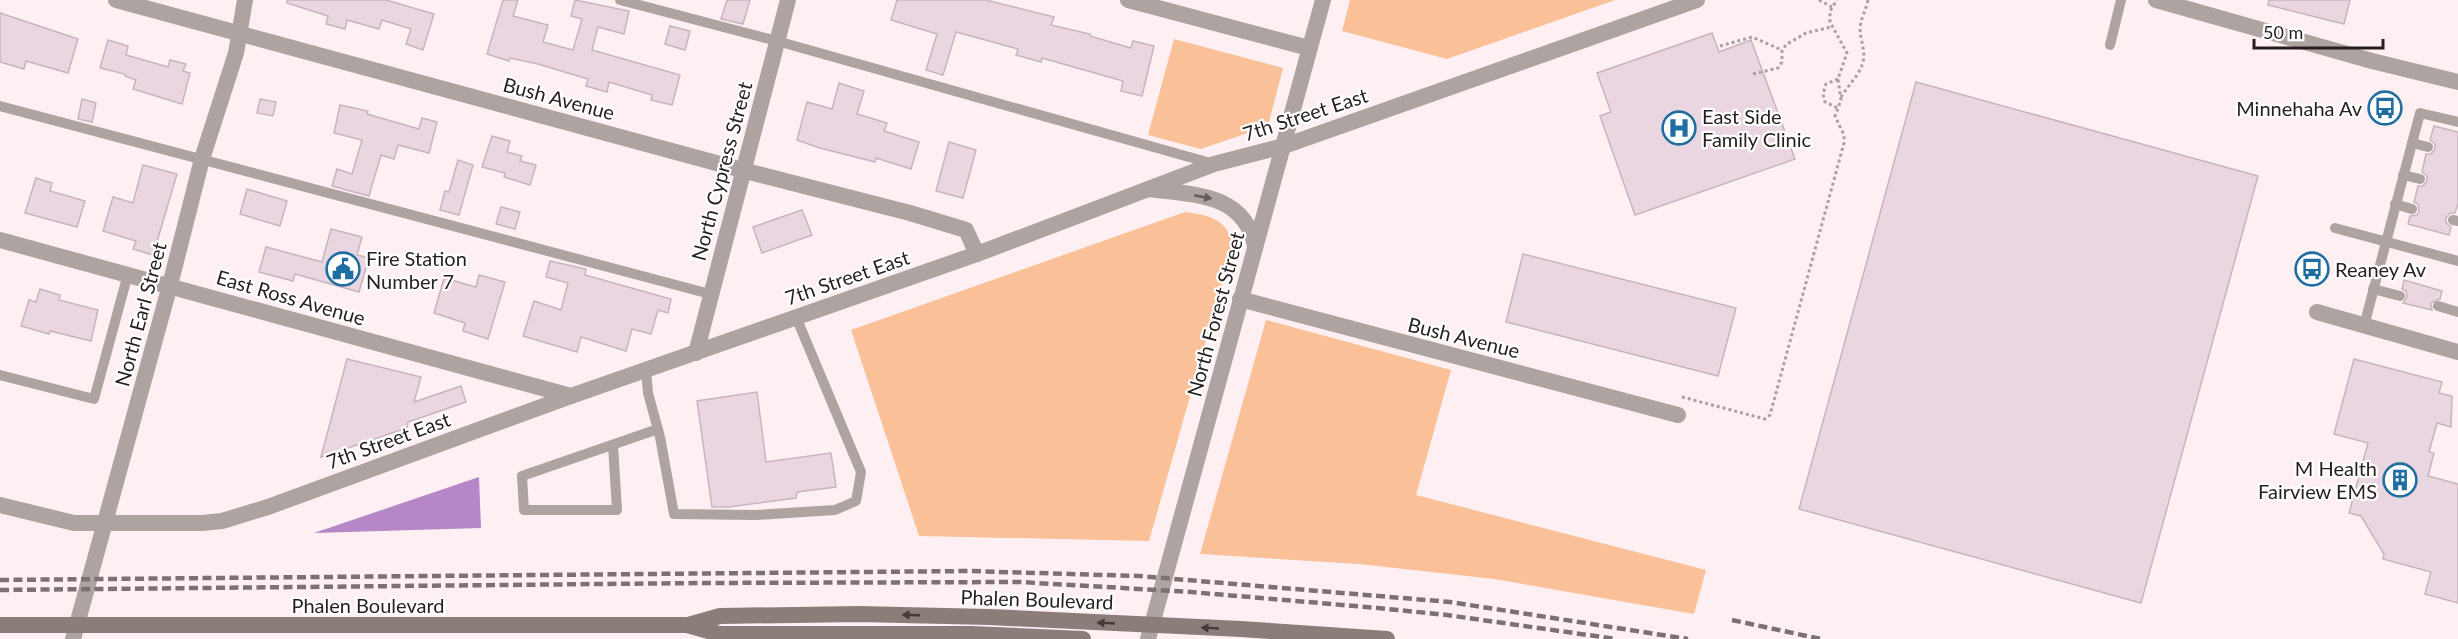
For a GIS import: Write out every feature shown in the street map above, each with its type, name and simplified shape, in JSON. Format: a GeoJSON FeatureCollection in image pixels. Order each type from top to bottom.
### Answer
{"type":"FeatureCollection","features":[{"type":"Feature","properties":{"kind":"main road","name":"Phalen Boulevard"},"geometry":{"type":"LineString","coordinates":[[687,632],[720,616],[859,614],[1064,621],[1378,639]]}},
{"type":"Feature","properties":{"kind":"main road","name":"Phalen Boulevard"},"geometry":{"type":"LineString","coordinates":[[0,624],[719,634],[970,634],[1083,639]]}},
{"type":"Feature","properties":{"kind":"main road","name":"Phalen Boulevard"},"geometry":{"type":"LineString","coordinates":[[0,630],[50,626]]}},
{"type":"Feature","properties":{"kind":"street","name":"Bush Avenue"},"geometry":{"type":"LineString","coordinates":[[116,0],[742,170],[910,213],[966,230],[976,254]]}},
{"type":"Feature","properties":{"kind":"street","name":"North Earl Street"},"geometry":{"type":"LineString","coordinates":[[73,639],[202,159],[236,53],[245,0]]}},
{"type":"Feature","properties":{"kind":"street","name":"North Cypress Street"},"geometry":{"type":"LineString","coordinates":[[696,353],[788,0]]}},
{"type":"Feature","properties":{"kind":"street"},"geometry":{"type":"LineString","coordinates":[[1128,0],[1309,48]]}},
{"type":"Feature","properties":{"kind":"street","name":"North Forest Street"},"geometry":{"type":"LineString","coordinates":[[1148,639],[1323,0]]}},
{"type":"Feature","properties":{"kind":"street","name":"7th Street East"},"geometry":{"type":"LineString","coordinates":[[0,505],[74,523],[222,521],[268,507],[571,396],[976,254],[1214,164],[1284,146],[1697,0]]}},
{"type":"Feature","properties":{"kind":"street"},"geometry":{"type":"LineString","coordinates":[[2156,0],[2372,61],[2458,82]]}},
{"type":"Feature","properties":{"kind":"street"},"geometry":{"type":"LineString","coordinates":[[1146,189],[1212,198],[1229,206],[1246,221],[1255,246]]}},
{"type":"Feature","properties":{"kind":"street","name":"East Ross Avenue"},"geometry":{"type":"LineString","coordinates":[[0,240],[571,396]]}},
{"type":"Feature","properties":{"kind":"street","name":"Bush Avenue"},"geometry":{"type":"LineString","coordinates":[[1240,299],[1678,414]]}},
{"type":"Feature","properties":{"kind":"street"},"geometry":{"type":"LineString","coordinates":[[2317,312],[2458,352]]}},
{"type":"Feature","properties":{"kind":"lane"},"geometry":{"type":"LineString","coordinates":[[620,0],[777,41],[1214,164]]}},
{"type":"Feature","properties":{"kind":"lane"},"geometry":{"type":"LineString","coordinates":[[2110,45],[2121,0]]}},
{"type":"Feature","properties":{"kind":"lane"},"geometry":{"type":"LineString","coordinates":[[0,106],[710,294]]}},
{"type":"Feature","properties":{"kind":"lane"},"geometry":{"type":"LineString","coordinates":[[2364,326],[2420,113],[2458,122]]}},
{"type":"Feature","properties":{"kind":"lane"},"geometry":{"type":"LineString","coordinates":[[2412,142],[2428,147]]}},
{"type":"Feature","properties":{"kind":"lane"},"geometry":{"type":"LineString","coordinates":[[2403,175],[2420,179]]}},
{"type":"Feature","properties":{"kind":"lane"},"geometry":{"type":"LineString","coordinates":[[2395,204],[2412,209]]}},
{"type":"Feature","properties":{"kind":"lane"},"geometry":{"type":"LineString","coordinates":[[2335,228],[2458,261]]}},
{"type":"Feature","properties":{"kind":"lane"},"geometry":{"type":"LineString","coordinates":[[0,375],[94,399],[128,274]]}},
{"type":"Feature","properties":{"kind":"lane"},"geometry":{"type":"LineString","coordinates":[[2373,289],[2400,296]]}},
{"type":"Feature","properties":{"kind":"lane"},"geometry":{"type":"LineString","coordinates":[[2438,306],[2458,312]]}},
{"type":"Feature","properties":{"kind":"lane"},"geometry":{"type":"LineString","coordinates":[[645,370],[674,514],[756,515],[835,510],[856,501],[861,472],[795,317]]}},
{"type":"Feature","properties":{"kind":"lane"},"geometry":{"type":"LineString","coordinates":[[613,445],[617,510],[524,510],[522,476],[658,429]]}},
{"type":"Feature","properties":{"kind":"path"},"geometry":{"type":"LineString","coordinates":[[1820,0],[1832,7]]}},
{"type":"Feature","properties":{"kind":"path"},"geometry":{"type":"LineString","coordinates":[[1837,0],[1829,17],[1831,27],[1847,53],[1838,79],[1841,97]]}},
{"type":"Feature","properties":{"kind":"path"},"geometry":{"type":"LineString","coordinates":[[1676,395],[1765,419],[1770,415],[1842,151],[1844,135],[1835,116],[1846,86],[1859,72],[1863,62],[1865,49],[1860,28],[1868,0]]}},
{"type":"Feature","properties":{"kind":"path"},"geometry":{"type":"LineString","coordinates":[[1753,74],[1778,68],[1782,62],[1782,50],[1787,44],[1806,33],[1831,27]]}},
{"type":"Feature","properties":{"kind":"path"},"geometry":{"type":"LineString","coordinates":[[1720,46],[1752,37],[1782,50]]}},
{"type":"Feature","properties":{"kind":"path"},"geometry":{"type":"LineString","coordinates":[[1838,79],[1826,84],[1822,94],[1825,102],[1838,108]]}},
{"type":"Feature","properties":{"kind":"shaded area"},"geometry":{"type":"Polygon","coordinates":[[[1350,0],[1615,0],[1447,59],[1342,31],[1350,0]]]}},
{"type":"Feature","properties":{"kind":"shaded area"},"geometry":{"type":"Polygon","coordinates":[[[1174,39],[1283,68],[1268,126],[1201,149],[1148,135],[1174,39]]]}},
{"type":"Feature","properties":{"kind":"shaded area"},"geometry":{"type":"Polygon","coordinates":[[[1185,212],[1209,217],[1222,224],[1233,245],[1149,541],[919,536],[851,330],[1185,212]]]}},
{"type":"Feature","properties":{"kind":"shaded area"},"geometry":{"type":"Polygon","coordinates":[[[1266,320],[1451,370],[1416,495],[1706,570],[1694,614],[1494,579],[1359,564],[1200,554],[1266,320]]]}},
{"type":"Feature","properties":{"kind":"shaded area"},"geometry":{"type":"Polygon","coordinates":[[[479,477],[481,528],[314,533],[479,477]]]}},
{"type":"Feature","properties":{"kind":"building"},"geometry":{"type":"Polygon","coordinates":[[[287,0],[386,0],[434,14],[423,50],[406,44],[411,29],[382,20],[379,29],[347,20],[345,29],[326,24],[328,16],[287,3],[287,0]]]}},
{"type":"Feature","properties":{"kind":"building"},"geometry":{"type":"Polygon","coordinates":[[[503,0],[518,0],[513,16],[548,25],[543,42],[573,50],[582,19],[571,16],[575,0],[629,11],[624,34],[598,27],[592,50],[680,75],[672,105],[651,100],[652,95],[609,82],[607,92],[586,86],[588,79],[538,64],[510,58],[509,61],[487,54],[503,0]]]}},
{"type":"Feature","properties":{"kind":"building"},"geometry":{"type":"Polygon","coordinates":[[[727,0],[750,0],[743,24],[721,19],[727,0]]]}},
{"type":"Feature","properties":{"kind":"building"},"geometry":{"type":"Polygon","coordinates":[[[897,0],[986,0],[1054,17],[1051,25],[1090,34],[1090,36],[1131,48],[1133,41],[1154,46],[1142,96],[1121,91],[1123,81],[1042,58],[1041,62],[1016,55],[1018,49],[956,32],[943,75],[926,70],[937,34],[891,20],[897,0]]]}},
{"type":"Feature","properties":{"kind":"building"},"geometry":{"type":"Polygon","coordinates":[[[2269,0],[2350,0],[2344,24],[2268,5],[2269,0]]]}},
{"type":"Feature","properties":{"kind":"building"},"geometry":{"type":"Polygon","coordinates":[[[0,13],[78,39],[68,73],[26,61],[24,69],[0,62],[0,13]]]}},
{"type":"Feature","properties":{"kind":"building"},"geometry":{"type":"Polygon","coordinates":[[[670,26],[690,31],[685,50],[665,44],[670,26]]]}},
{"type":"Feature","properties":{"kind":"building"},"geometry":{"type":"Polygon","coordinates":[[[1712,33],[1719,52],[1751,40],[1795,159],[1635,215],[1600,116],[1611,112],[1597,73],[1712,33]]]}},
{"type":"Feature","properties":{"kind":"building"},"geometry":{"type":"Polygon","coordinates":[[[108,40],[128,46],[126,55],[168,67],[170,60],[186,64],[183,71],[190,73],[182,104],[133,89],[136,80],[125,74],[100,68],[108,40]]]}},
{"type":"Feature","properties":{"kind":"building"},"geometry":{"type":"Polygon","coordinates":[[[1916,82],[2258,176],[2141,603],[1799,509],[1916,82]]]}},
{"type":"Feature","properties":{"kind":"building"},"geometry":{"type":"Polygon","coordinates":[[[839,83],[864,91],[857,114],[887,123],[884,131],[919,142],[911,169],[876,158],[875,162],[797,140],[807,102],[832,109],[839,83]]]}},
{"type":"Feature","properties":{"kind":"building"},"geometry":{"type":"Polygon","coordinates":[[[82,99],[96,103],[92,122],[78,119],[82,99]]]}},
{"type":"Feature","properties":{"kind":"building"},"geometry":{"type":"Polygon","coordinates":[[[260,99],[276,102],[273,116],[257,113],[260,99]]]}},
{"type":"Feature","properties":{"kind":"building"},"geometry":{"type":"Polygon","coordinates":[[[340,105],[368,111],[367,114],[419,129],[422,118],[437,122],[429,153],[398,145],[394,159],[381,155],[369,196],[332,186],[337,169],[352,174],[362,140],[334,133],[340,105]]]}},
{"type":"Feature","properties":{"kind":"building"},"geometry":{"type":"Polygon","coordinates":[[[2434,126],[2458,132],[2458,203],[2455,213],[2450,213],[2446,218],[2446,223],[2451,227],[2449,235],[2408,224],[2410,216],[2417,215],[2419,211],[2418,204],[2414,202],[2418,186],[2423,186],[2427,181],[2427,176],[2422,172],[2426,154],[2431,154],[2435,149],[2435,144],[2430,140],[2434,126]]]}},
{"type":"Feature","properties":{"kind":"building"},"geometry":{"type":"Polygon","coordinates":[[[492,136],[510,141],[507,152],[522,156],[520,161],[536,165],[530,185],[504,177],[505,173],[482,167],[492,136]]]}},
{"type":"Feature","properties":{"kind":"building"},"geometry":{"type":"Polygon","coordinates":[[[949,142],[976,150],[963,198],[936,191],[949,142]]]}},
{"type":"Feature","properties":{"kind":"building"},"geometry":{"type":"Polygon","coordinates":[[[458,160],[473,165],[459,215],[440,210],[445,191],[449,192],[458,160]]]}},
{"type":"Feature","properties":{"kind":"building"},"geometry":{"type":"Polygon","coordinates":[[[143,165],[177,174],[153,255],[133,249],[136,241],[103,231],[113,197],[133,203],[143,165]]]}},
{"type":"Feature","properties":{"kind":"building"},"geometry":{"type":"Polygon","coordinates":[[[36,178],[52,183],[50,191],[85,201],[77,227],[25,213],[36,178]]]}},
{"type":"Feature","properties":{"kind":"building"},"geometry":{"type":"Polygon","coordinates":[[[247,189],[287,201],[280,226],[240,214],[247,189]]]}},
{"type":"Feature","properties":{"kind":"building"},"geometry":{"type":"Polygon","coordinates":[[[501,207],[520,212],[515,229],[496,224],[501,207]]]}},
{"type":"Feature","properties":{"kind":"building"},"geometry":{"type":"Polygon","coordinates":[[[802,210],[812,235],[762,253],[753,227],[802,210]]]}},
{"type":"Feature","properties":{"kind":"building","name":"Fire Station Number 7"},"geometry":{"type":"Polygon","coordinates":[[[331,229],[362,237],[357,255],[369,258],[359,292],[295,274],[293,281],[259,272],[266,247],[322,262],[331,229]]]}},
{"type":"Feature","properties":{"kind":"building"},"geometry":{"type":"Polygon","coordinates":[[[1523,254],[1736,308],[1718,376],[1506,322],[1523,254]]]}},
{"type":"Feature","properties":{"kind":"building"},"geometry":{"type":"Polygon","coordinates":[[[550,261],[586,269],[585,275],[671,299],[668,313],[658,310],[651,334],[632,329],[626,351],[581,337],[577,352],[523,336],[534,301],[561,310],[568,283],[546,277],[550,261]]]}},
{"type":"Feature","properties":{"kind":"building"},"geometry":{"type":"Polygon","coordinates":[[[479,275],[505,282],[488,339],[463,331],[465,323],[434,313],[444,278],[476,287],[479,275]]]}},
{"type":"Feature","properties":{"kind":"building"},"geometry":{"type":"Polygon","coordinates":[[[2404,280],[2442,291],[2440,299],[2431,303],[2432,310],[2403,303],[2407,297],[2406,291],[2402,289],[2404,280]]]}},
{"type":"Feature","properties":{"kind":"building"},"geometry":{"type":"Polygon","coordinates":[[[40,289],[60,295],[59,300],[98,310],[91,341],[50,331],[49,334],[21,326],[29,300],[36,302],[40,289]]]}},
{"type":"Feature","properties":{"kind":"building"},"geometry":{"type":"Polygon","coordinates":[[[347,359],[421,377],[414,402],[461,386],[466,402],[408,422],[407,428],[321,457],[347,359]]]}},
{"type":"Feature","properties":{"kind":"building","name":"M Health Fairview EMS"},"geometry":{"type":"Polygon","coordinates":[[[2354,359],[2442,382],[2439,393],[2452,396],[2451,427],[2437,423],[2429,452],[2434,453],[2428,476],[2458,484],[2458,603],[2425,594],[2431,572],[2383,559],[2384,554],[2361,516],[2349,513],[2368,443],[2334,434],[2354,359]]]}},
{"type":"Feature","properties":{"kind":"building"},"geometry":{"type":"Polygon","coordinates":[[[757,392],[766,462],[831,453],[836,487],[797,492],[796,498],[729,507],[712,507],[697,401],[757,392]]]}},
{"type":"Feature","properties":{"kind":"railway"},"geometry":{"type":"LineString","coordinates":[[0,580],[969,571],[1139,576],[1450,602],[1688,639]]}},
{"type":"Feature","properties":{"kind":"railway"},"geometry":{"type":"LineString","coordinates":[[0,590],[1020,582],[1191,592],[1378,608],[1447,615],[1616,639]]}},
{"type":"Feature","properties":{"kind":"railway"},"geometry":{"type":"LineString","coordinates":[[1732,620],[1821,639]]}},
{"type":"Feature","properties":{"kind":"place","name":"Minnehaha Av"},"geometry":{"type":"Point","coordinates":[2385,108]}},
{"type":"Feature","properties":{"kind":"place","name":"East Side Family Clinic"},"geometry":{"type":"Point","coordinates":[1679,128]}},
{"type":"Feature","properties":{"kind":"place","name":"Fire Station Number 7"},"geometry":{"type":"Point","coordinates":[343,269]}},
{"type":"Feature","properties":{"kind":"place","name":"Reaney Av"},"geometry":{"type":"Point","coordinates":[2312,269]}},
{"type":"Feature","properties":{"kind":"place","name":"M Health Fairview EMS"},"geometry":{"type":"Point","coordinates":[2400,480]}}]}
